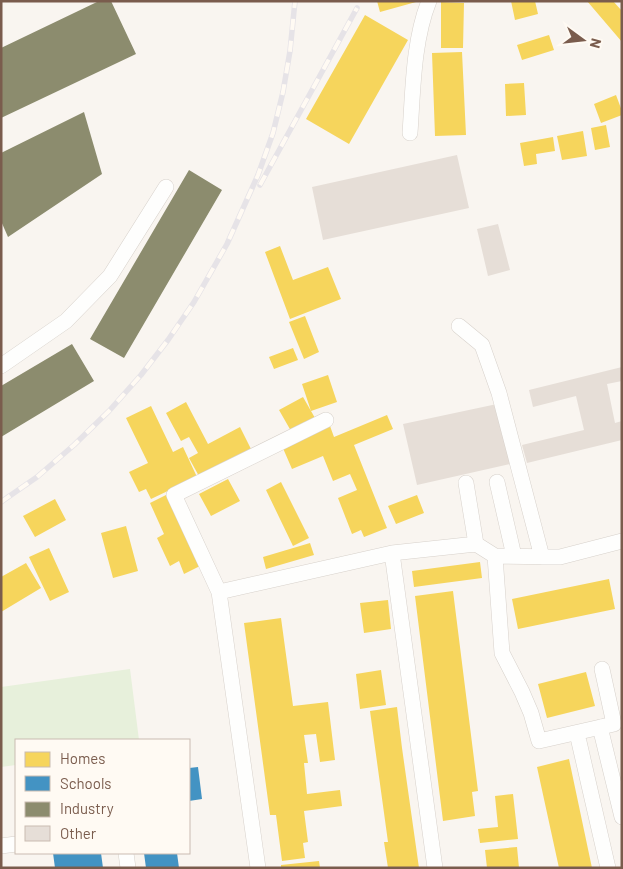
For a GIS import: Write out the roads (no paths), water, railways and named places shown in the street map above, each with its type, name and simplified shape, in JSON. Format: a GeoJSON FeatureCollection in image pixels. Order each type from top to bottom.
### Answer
{"type":"FeatureCollection","features":[{"type":"Feature","properties":{"kind":"street"},"geometry":{"type":"LineString","coordinates":[[410,133],[416,57],[424,14],[429,1]]}},
{"type":"Feature","properties":{"kind":"street"},"geometry":{"type":"LineString","coordinates":[[1,366],[66,321],[110,276],[166,187]]}},
{"type":"Feature","properties":{"kind":"street"},"geometry":{"type":"LineString","coordinates":[[459,326],[482,345],[499,393],[542,556]]}},
{"type":"Feature","properties":{"kind":"street"},"geometry":{"type":"LineString","coordinates":[[258,868],[219,592],[174,496],[326,420]]}},
{"type":"Feature","properties":{"kind":"street"},"geometry":{"type":"LineString","coordinates":[[498,482],[514,556]]}},
{"type":"Feature","properties":{"kind":"street"},"geometry":{"type":"LineString","coordinates":[[466,483],[476,544]]}},
{"type":"Feature","properties":{"kind":"street"},"geometry":{"type":"LineString","coordinates":[[219,592],[392,553],[476,544],[495,556],[560,557],[622,541]]}},
{"type":"Feature","properties":{"kind":"street"},"geometry":{"type":"LineString","coordinates":[[392,553],[435,868]]}},
{"type":"Feature","properties":{"kind":"street"},"geometry":{"type":"LineString","coordinates":[[495,556],[502,653],[531,713],[539,741],[614,724],[614,691],[602,669]]}},
{"type":"Feature","properties":{"kind":"street"},"geometry":{"type":"LineString","coordinates":[[600,727],[622,817]]}},
{"type":"Feature","properties":{"kind":"street"},"geometry":{"type":"LineString","coordinates":[[576,733],[608,868]]}},
{"type":"Feature","properties":{"kind":"street"},"geometry":{"type":"LineString","coordinates":[[1,846],[15,844]]}},
{"type":"Feature","properties":{"kind":"street"},"geometry":{"type":"LineString","coordinates":[[126,854],[128,868]]}},
{"type":"Feature","properties":{"kind":"railway"},"geometry":{"type":"LineString","coordinates":[[1,502],[37,477],[109,411],[141,375],[194,302],[227,244],[258,175],[273,133],[290,51],[295,1]]}},
{"type":"Feature","properties":{"kind":"railway"},"geometry":{"type":"LineString","coordinates":[[260,185],[357,8]]}}]}
